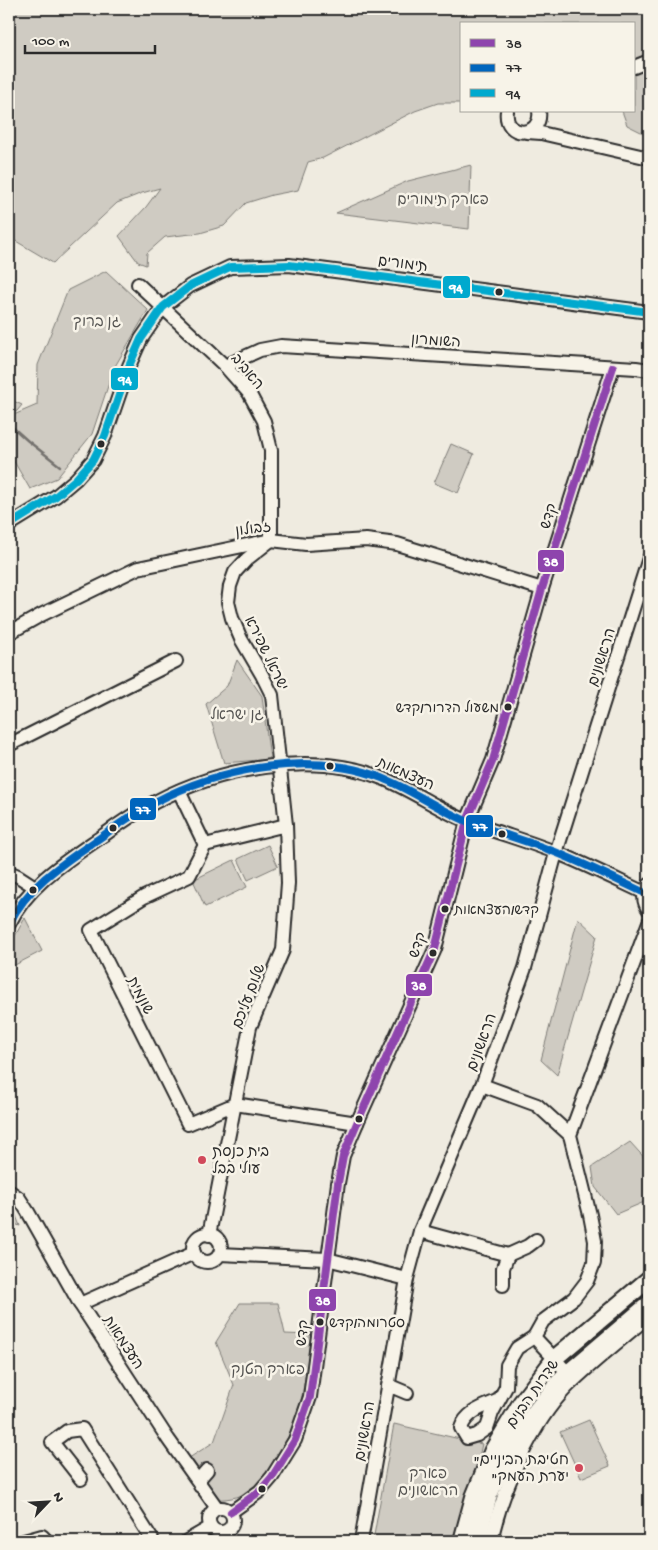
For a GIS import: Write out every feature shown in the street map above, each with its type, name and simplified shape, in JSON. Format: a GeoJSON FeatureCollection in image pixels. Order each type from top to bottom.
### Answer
{"type":"FeatureCollection","features":[{"type":"Feature","properties":{"kind":"main road","name":"שדרות הבנים"},"geometry":{"type":"LineString","coordinates":[[462,1541],[474,1497],[493,1450],[521,1403],[555,1358],[649,1279]]}},
{"type":"Feature","properties":{"kind":"main road","name":"שדרות הבנים"},"geometry":{"type":"LineString","coordinates":[[477,1541],[489,1495],[509,1451],[534,1413],[568,1373],[649,1304]]}},
{"type":"Feature","properties":{"kind":"street"},"geometry":{"type":"LineString","coordinates":[[636,66],[649,61]]}},
{"type":"Feature","properties":{"kind":"street"},"geometry":{"type":"LineString","coordinates":[[508,112],[507,118],[512,128],[522,132],[553,136],[649,158]]}},
{"type":"Feature","properties":{"kind":"street"},"geometry":{"type":"LineString","coordinates":[[527,132],[536,126],[540,114]]}},
{"type":"Feature","properties":{"kind":"street"},"geometry":{"type":"LineString","coordinates":[[540,114],[542,126],[553,136]]}},
{"type":"Feature","properties":{"kind":"street","name":"תימורים"},"geometry":{"type":"LineString","coordinates":[[9,525],[56,496],[76,479],[93,460],[105,436],[129,366],[141,339],[163,307],[190,286],[230,267],[289,265],[649,312]]}},
{"type":"Feature","properties":{"kind":"street","name":"האביב"},"geometry":{"type":"LineString","coordinates":[[138,284],[224,366],[249,393],[264,421],[270,450],[271,540]]}},
{"type":"Feature","properties":{"kind":"street","name":"השומרון"},"geometry":{"type":"LineString","coordinates":[[224,366],[260,350],[280,346],[649,370]]}},
{"type":"Feature","properties":{"kind":"street","name":"קדש"},"geometry":{"type":"LineString","coordinates":[[231,1512],[260,1491],[272,1478],[295,1440],[310,1397],[327,1259],[343,1156],[435,949],[468,821],[493,760],[542,589],[613,367]]}},
{"type":"Feature","properties":{"kind":"street","name":"זבולון"},"geometry":{"type":"LineString","coordinates":[[9,633],[41,614],[138,568],[271,540],[306,544],[366,540],[397,544],[542,589]]}},
{"type":"Feature","properties":{"kind":"street","name":"ישראל שפירא"},"geometry":{"type":"LineString","coordinates":[[271,540],[247,559],[235,572],[230,586],[228,602],[232,618],[241,639],[272,695],[279,766]]}},
{"type":"Feature","properties":{"kind":"street","name":"הראשונים"},"geometry":{"type":"LineString","coordinates":[[361,1541],[407,1279],[420,1231],[482,1085],[525,968],[556,853],[649,558]]}},
{"type":"Feature","properties":{"kind":"street"},"geometry":{"type":"LineString","coordinates":[[9,745],[176,660]]}},
{"type":"Feature","properties":{"kind":"street","name":"העצמאות"},"geometry":{"type":"LineString","coordinates":[[9,924],[12,916],[35,886],[129,818],[155,802],[224,775],[279,766],[306,764],[343,766],[381,778],[468,821],[647,889]]}},
{"type":"Feature","properties":{"kind":"street","name":"שלום עליכם"},"geometry":{"type":"LineString","coordinates":[[209,1235],[250,1027],[283,950],[288,883],[286,826],[279,766]]}},
{"type":"Feature","properties":{"kind":"street"},"geometry":{"type":"LineString","coordinates":[[179,791],[205,845],[286,826]]}},
{"type":"Feature","properties":{"kind":"street","name":"שונמית"},"geometry":{"type":"LineString","coordinates":[[205,845],[189,876],[144,897],[91,930],[188,1124],[235,1104]]}},
{"type":"Feature","properties":{"kind":"street"},"geometry":{"type":"LineString","coordinates":[[9,872],[35,886]]}},
{"type":"Feature","properties":{"kind":"street"},"geometry":{"type":"LineString","coordinates":[[647,889],[645,904],[649,910]]}},
{"type":"Feature","properties":{"kind":"street"},"geometry":{"type":"LineString","coordinates":[[570,1136],[649,922]]}},
{"type":"Feature","properties":{"kind":"street"},"geometry":{"type":"LineString","coordinates":[[482,1085],[537,1105],[570,1136],[595,1241],[594,1263],[587,1281],[574,1298],[543,1321],[534,1338],[517,1348],[507,1365],[506,1387],[499,1400]]}},
{"type":"Feature","properties":{"kind":"street"},"geometry":{"type":"LineString","coordinates":[[235,1104],[357,1123]]}},
{"type":"Feature","properties":{"kind":"street","name":"העצמאות"},"geometry":{"type":"LineString","coordinates":[[9,1191],[19,1198],[80,1304],[200,1486],[217,1508]]}},
{"type":"Feature","properties":{"kind":"street"},"geometry":{"type":"LineString","coordinates":[[420,1231],[508,1255],[528,1246],[536,1240]]}},
{"type":"Feature","properties":{"kind":"street"},"geometry":{"type":"LineString","coordinates":[[209,1235],[216,1238],[221,1246],[220,1254],[217,1258],[209,1262],[200,1260],[194,1253],[194,1248],[196,1240],[200,1236],[209,1235]]}},
{"type":"Feature","properties":{"kind":"street"},"geometry":{"type":"LineString","coordinates":[[80,1304],[194,1253]]}},
{"type":"Feature","properties":{"kind":"street"},"geometry":{"type":"LineString","coordinates":[[220,1254],[327,1259],[407,1279]]}},
{"type":"Feature","properties":{"kind":"street"},"geometry":{"type":"LineString","coordinates":[[503,1285],[503,1268],[508,1255]]}},
{"type":"Feature","properties":{"kind":"street"},"geometry":{"type":"LineString","coordinates":[[491,1541],[503,1497],[525,1447],[539,1424],[567,1387],[649,1316]]}},
{"type":"Feature","properties":{"kind":"street"},"geometry":{"type":"LineString","coordinates":[[534,1338],[568,1373]]}},
{"type":"Feature","properties":{"kind":"street"},"geometry":{"type":"LineString","coordinates":[[388,1386],[406,1393]]}},
{"type":"Feature","properties":{"kind":"street"},"geometry":{"type":"LineString","coordinates":[[81,1479],[52,1442],[67,1431],[82,1429],[153,1541]]}},
{"type":"Feature","properties":{"kind":"street"},"geometry":{"type":"LineString","coordinates":[[200,1486],[200,1478],[207,1470]]}},
{"type":"Feature","properties":{"kind":"street"},"geometry":{"type":"LineString","coordinates":[[187,1541],[219,1533],[229,1529],[233,1523],[231,1512],[224,1508],[217,1508],[209,1516],[219,1533]]}},
{"type":"Feature","properties":{"kind":"street"},"geometry":{"type":"LineString","coordinates":[[24,1541],[42,1536],[47,1541]]}},
{"type":"Feature","properties":{"kind":"green space"},"geometry":{"type":"Polygon","coordinates":[[[9,9],[649,9],[649,136],[627,125],[622,112],[636,112],[636,22],[460,22],[460,103],[438,103],[415,111],[323,158],[308,162],[298,190],[246,203],[224,226],[200,233],[165,237],[147,253],[146,265],[138,262],[119,236],[146,207],[160,188],[117,203],[53,263],[9,237],[9,9]]]}},
{"type":"Feature","properties":{"kind":"green space","name":"פארק תימורים"},"geometry":{"type":"Polygon","coordinates":[[[471,165],[469,229],[336,213],[408,181],[471,165]]]}},
{"type":"Feature","properties":{"kind":"green space","name":"גן ברוך"},"geometry":{"type":"Polygon","coordinates":[[[106,271],[148,310],[114,368],[92,434],[57,478],[30,489],[9,453],[9,417],[37,405],[38,365],[68,290],[106,271]]]}},
{"type":"Feature","properties":{"kind":"green space"},"geometry":{"type":"Polygon","coordinates":[[[9,399],[22,405],[17,411],[9,415],[9,399]]]}},
{"type":"Feature","properties":{"kind":"green space"},"geometry":{"type":"Polygon","coordinates":[[[451,444],[474,454],[458,493],[434,483],[451,444]]]}},
{"type":"Feature","properties":{"kind":"green space","name":"גן ישראל"},"geometry":{"type":"Polygon","coordinates":[[[237,660],[262,696],[270,759],[224,763],[206,704],[227,686],[237,660]]]}},
{"type":"Feature","properties":{"kind":"green space"},"geometry":{"type":"Polygon","coordinates":[[[268,845],[278,866],[248,880],[238,859],[268,845]]]}},
{"type":"Feature","properties":{"kind":"green space"},"geometry":{"type":"Polygon","coordinates":[[[234,860],[247,887],[205,907],[193,880],[234,860]]]}},
{"type":"Feature","properties":{"kind":"green space"},"geometry":{"type":"Polygon","coordinates":[[[25,918],[42,951],[9,968],[11,943],[25,918]]]}},
{"type":"Feature","properties":{"kind":"green space"},"geometry":{"type":"Polygon","coordinates":[[[578,918],[597,936],[557,1075],[541,1060],[578,918]]]}},
{"type":"Feature","properties":{"kind":"green space"},"geometry":{"type":"Polygon","coordinates":[[[630,1142],[649,1163],[649,1200],[616,1214],[595,1187],[592,1167],[630,1142]]]}},
{"type":"Feature","properties":{"kind":"green space"},"geometry":{"type":"Polygon","coordinates":[[[9,1198],[20,1226],[9,1222],[9,1198]]]}},
{"type":"Feature","properties":{"kind":"green space","name":"פארק הטנק"},"geometry":{"type":"Polygon","coordinates":[[[240,1303],[278,1303],[285,1334],[311,1335],[307,1365],[302,1396],[295,1420],[283,1448],[267,1473],[259,1484],[242,1495],[232,1498],[213,1499],[186,1460],[214,1442],[234,1385],[216,1342],[240,1303]]]}},
{"type":"Feature","properties":{"kind":"green space"},"geometry":{"type":"Polygon","coordinates":[[[589,1420],[610,1466],[581,1478],[560,1432],[589,1420]]]}},
{"type":"Feature","properties":{"kind":"green space","name":"פארק הראשונים"},"geometry":{"type":"Polygon","coordinates":[[[394,1424],[482,1444],[460,1541],[373,1541],[394,1424]]]}},
{"type":"Feature","properties":{"kind":"waterway"},"geometry":{"type":"LineString","coordinates":[[9,424],[60,466]]}},
{"type":"Feature","properties":{"kind":"transit line","name":"94"},"geometry":{"type":"LineString","coordinates":[[9,525],[56,496],[76,479],[93,460],[105,436],[129,366],[141,339],[163,307],[190,286],[230,267],[289,265],[649,312]]}},
{"type":"Feature","properties":{"kind":"transit line","name":"38"},"geometry":{"type":"LineString","coordinates":[[231,1512],[260,1491],[272,1477],[295,1440],[310,1397],[343,1156],[435,949],[467,821],[493,760],[542,589],[613,367]]}},
{"type":"Feature","properties":{"kind":"transit line","name":"77"},"geometry":{"type":"LineString","coordinates":[[9,924],[27,897],[50,874],[116,826],[155,802],[180,790],[236,772],[296,764],[326,765],[355,770],[382,778],[458,817],[555,852],[645,893]]}},
{"type":"Feature","properties":{"kind":"place","name":"משעול הדרור/קדש"},"geometry":{"type":"Point","coordinates":[508,707]}},
{"type":"Feature","properties":{"kind":"place","name":"קדש/העצמאות"},"geometry":{"type":"Point","coordinates":[445,909]}},
{"type":"Feature","properties":{"kind":"place","name":"בית כנסת עולי בבל"},"geometry":{"type":"Point","coordinates":[202,1160]}},
{"type":"Feature","properties":{"kind":"place","name":"סטרומה/קדש"},"geometry":{"type":"Point","coordinates":[320,1322]}},
{"type":"Feature","properties":{"kind":"place","name":"\"חטיבת הביניים \"יערת העמק"},"geometry":{"type":"Point","coordinates":[579,1468]}}]}
